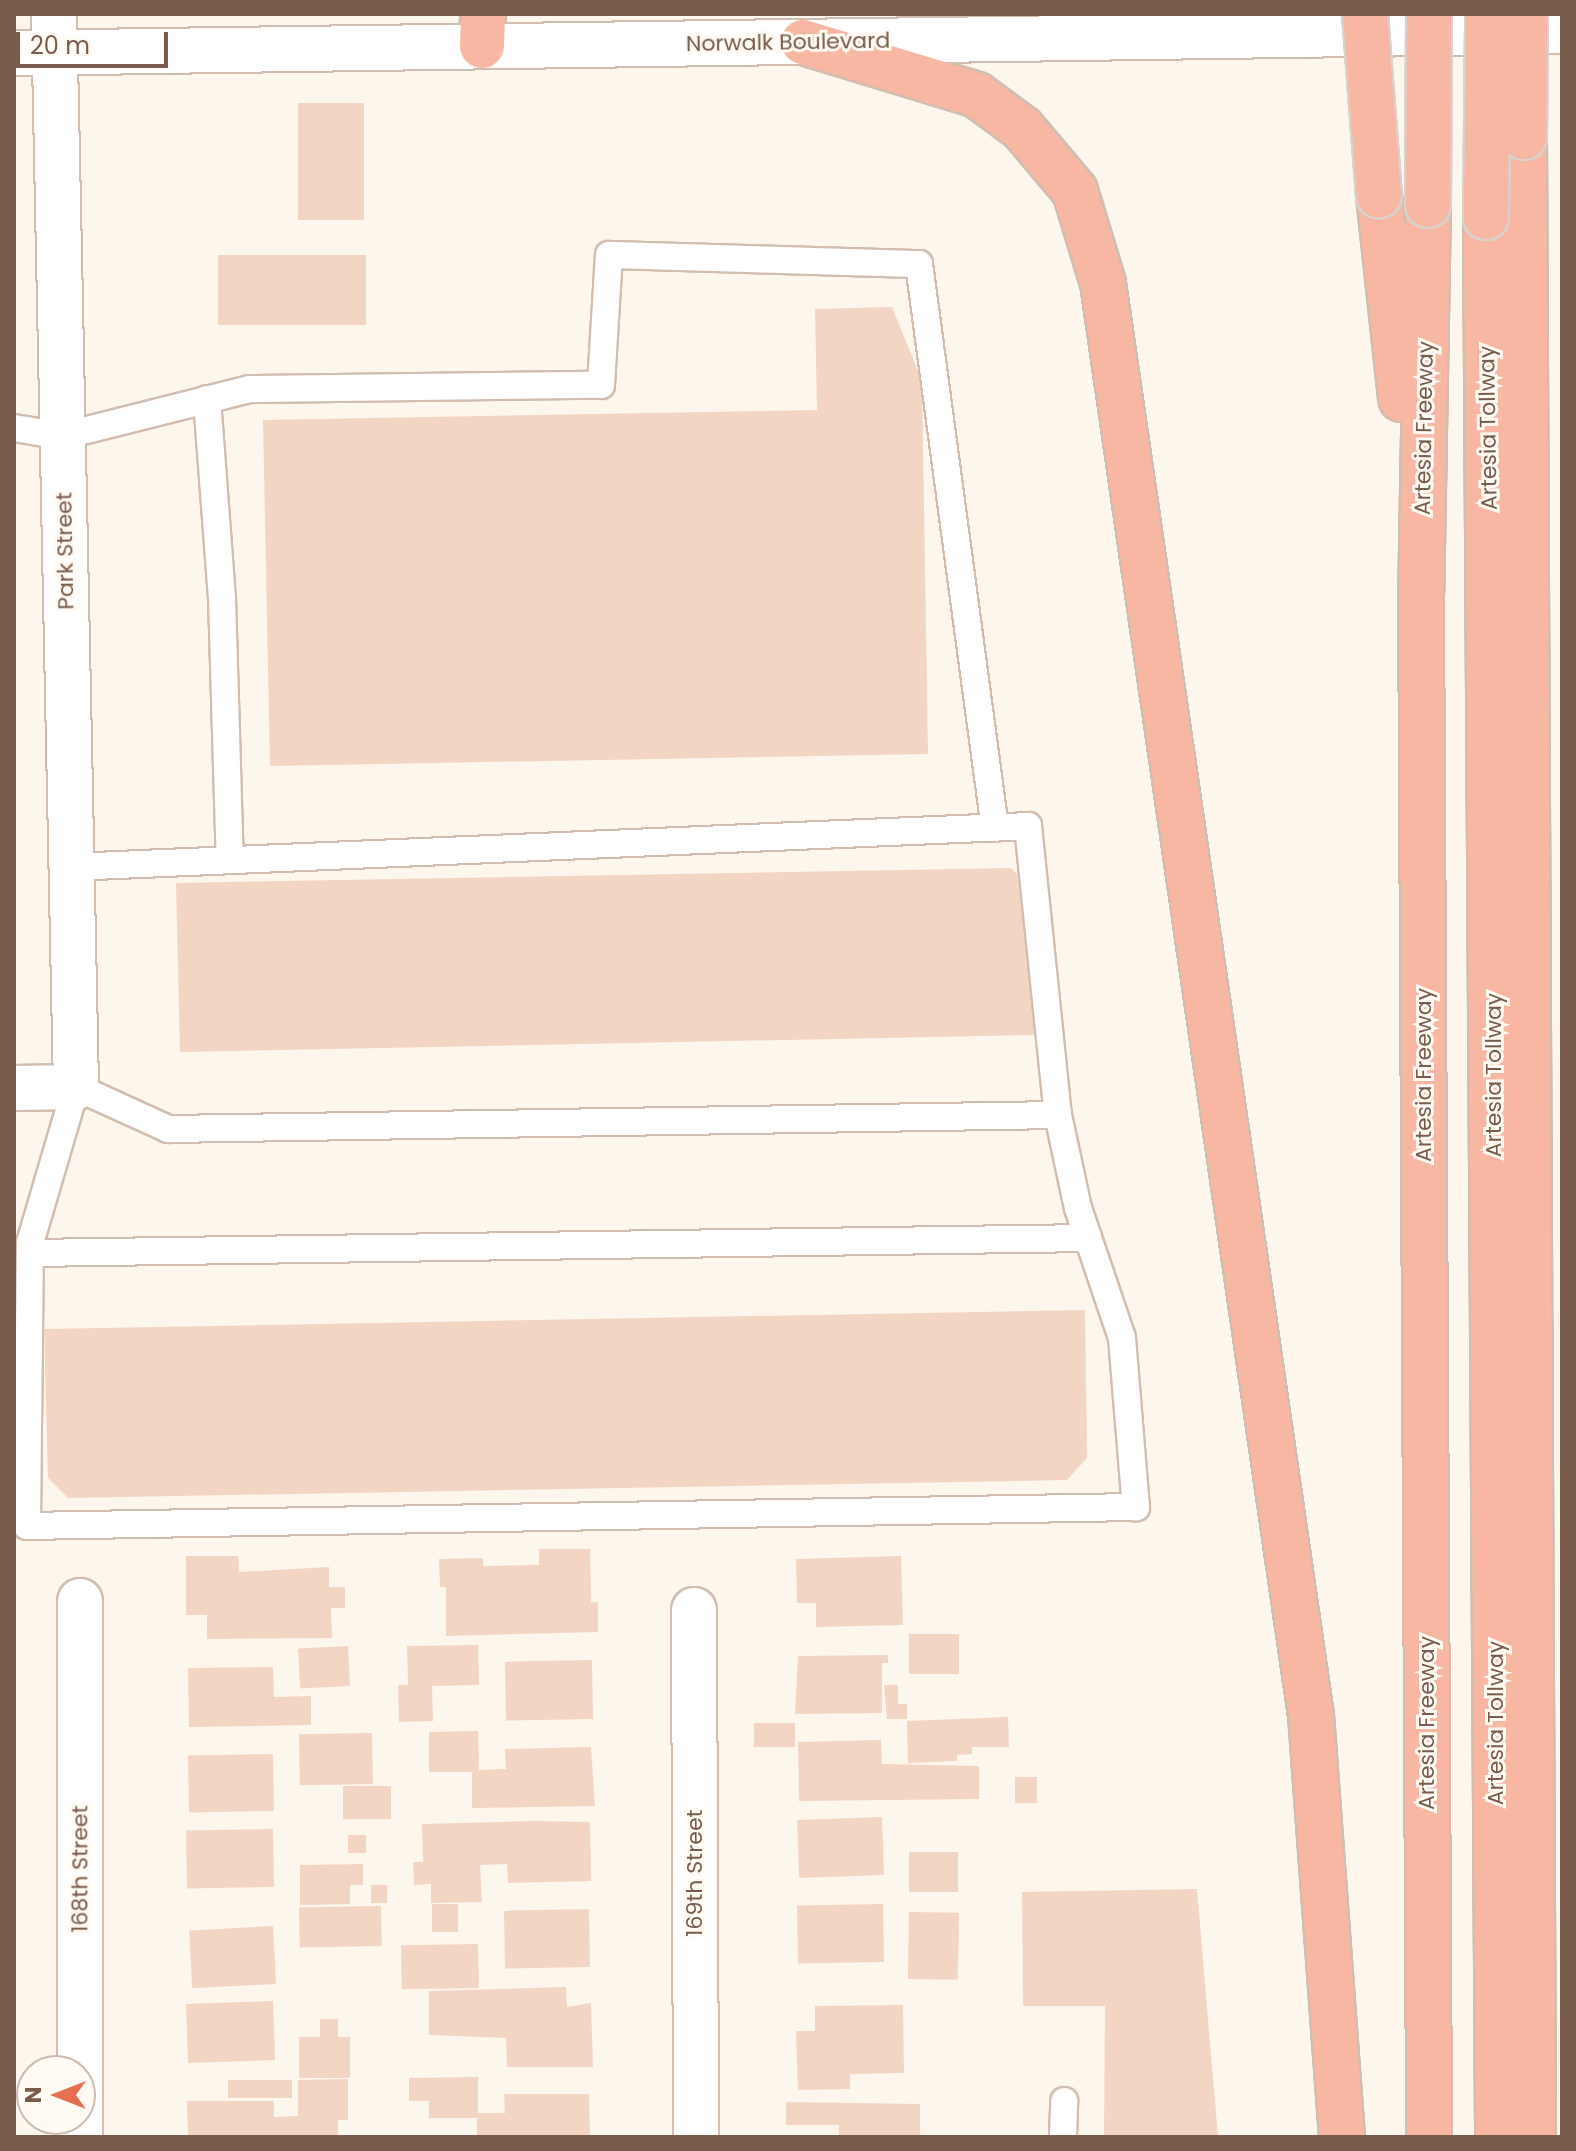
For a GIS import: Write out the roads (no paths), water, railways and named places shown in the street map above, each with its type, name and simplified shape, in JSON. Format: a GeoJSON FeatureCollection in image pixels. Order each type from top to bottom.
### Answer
{"type":"FeatureCollection","features":[{"type":"Feature","properties":{"kind":"highway"},"geometry":{"type":"LineString","coordinates":[[1365,14],[1379,195],[1421,592]]}},
{"type":"Feature","properties":{"kind":"highway","name":"Artesia Freeway"},"geometry":{"type":"LineString","coordinates":[[1429,14],[1421,592],[1429,2137]]}},
{"type":"Feature","properties":{"kind":"highway","name":"Artesia Tollway"},"geometry":{"type":"LineString","coordinates":[[1488,14],[1486,217],[1498,2137]]}},
{"type":"Feature","properties":{"kind":"highway","name":"Artesia Tollway"},"geometry":{"type":"LineString","coordinates":[[1525,14],[1533,2137]]}},
{"type":"Feature","properties":{"kind":"highway"},"geometry":{"type":"LineString","coordinates":[[803,42],[977,95],[1022,128],[1075,191],[1103,283],[1311,1715],[1342,2137]]}},
{"type":"Feature","properties":{"kind":"street","name":"Norwalk Boulevard"},"geometry":{"type":"LineString","coordinates":[[41,40],[483,30],[803,42],[1562,31]]}},
{"type":"Feature","properties":{"kind":"street","name":"Park Street"},"geometry":{"type":"LineString","coordinates":[[41,40],[63,436],[76,1087]]}},
{"type":"Feature","properties":{"kind":"street"},"geometry":{"type":"LineString","coordinates":[[14,1088],[76,1087]]}},
{"type":"Feature","properties":{"kind":"street","name":"168th Street"},"geometry":{"type":"LineString","coordinates":[[80,1601],[80,2137]]}},
{"type":"Feature","properties":{"kind":"street","name":"169th Street"},"geometry":{"type":"LineString","coordinates":[[694,1610],[696,2137]]}},
{"type":"Feature","properties":{"kind":"lane"},"geometry":{"type":"LineString","coordinates":[[14,428],[63,436],[250,389],[601,385],[609,255],[919,264],[995,828]]}},
{"type":"Feature","properties":{"kind":"lane"},"geometry":{"type":"LineString","coordinates":[[207,399],[222,598],[230,860]]}},
{"type":"Feature","properties":{"kind":"lane"},"geometry":{"type":"LineString","coordinates":[[71,867],[1028,826],[1058,1115],[1088,1238],[1122,1338],[1136,1507],[27,1526],[30,1253],[76,1087],[168,1129],[1058,1115]]}},
{"type":"Feature","properties":{"kind":"lane"},"geometry":{"type":"LineString","coordinates":[[30,1253],[1088,1238]]}},
{"type":"Feature","properties":{"kind":"lane"},"geometry":{"type":"LineString","coordinates":[[1063,2137],[1064,2101]]}}]}
